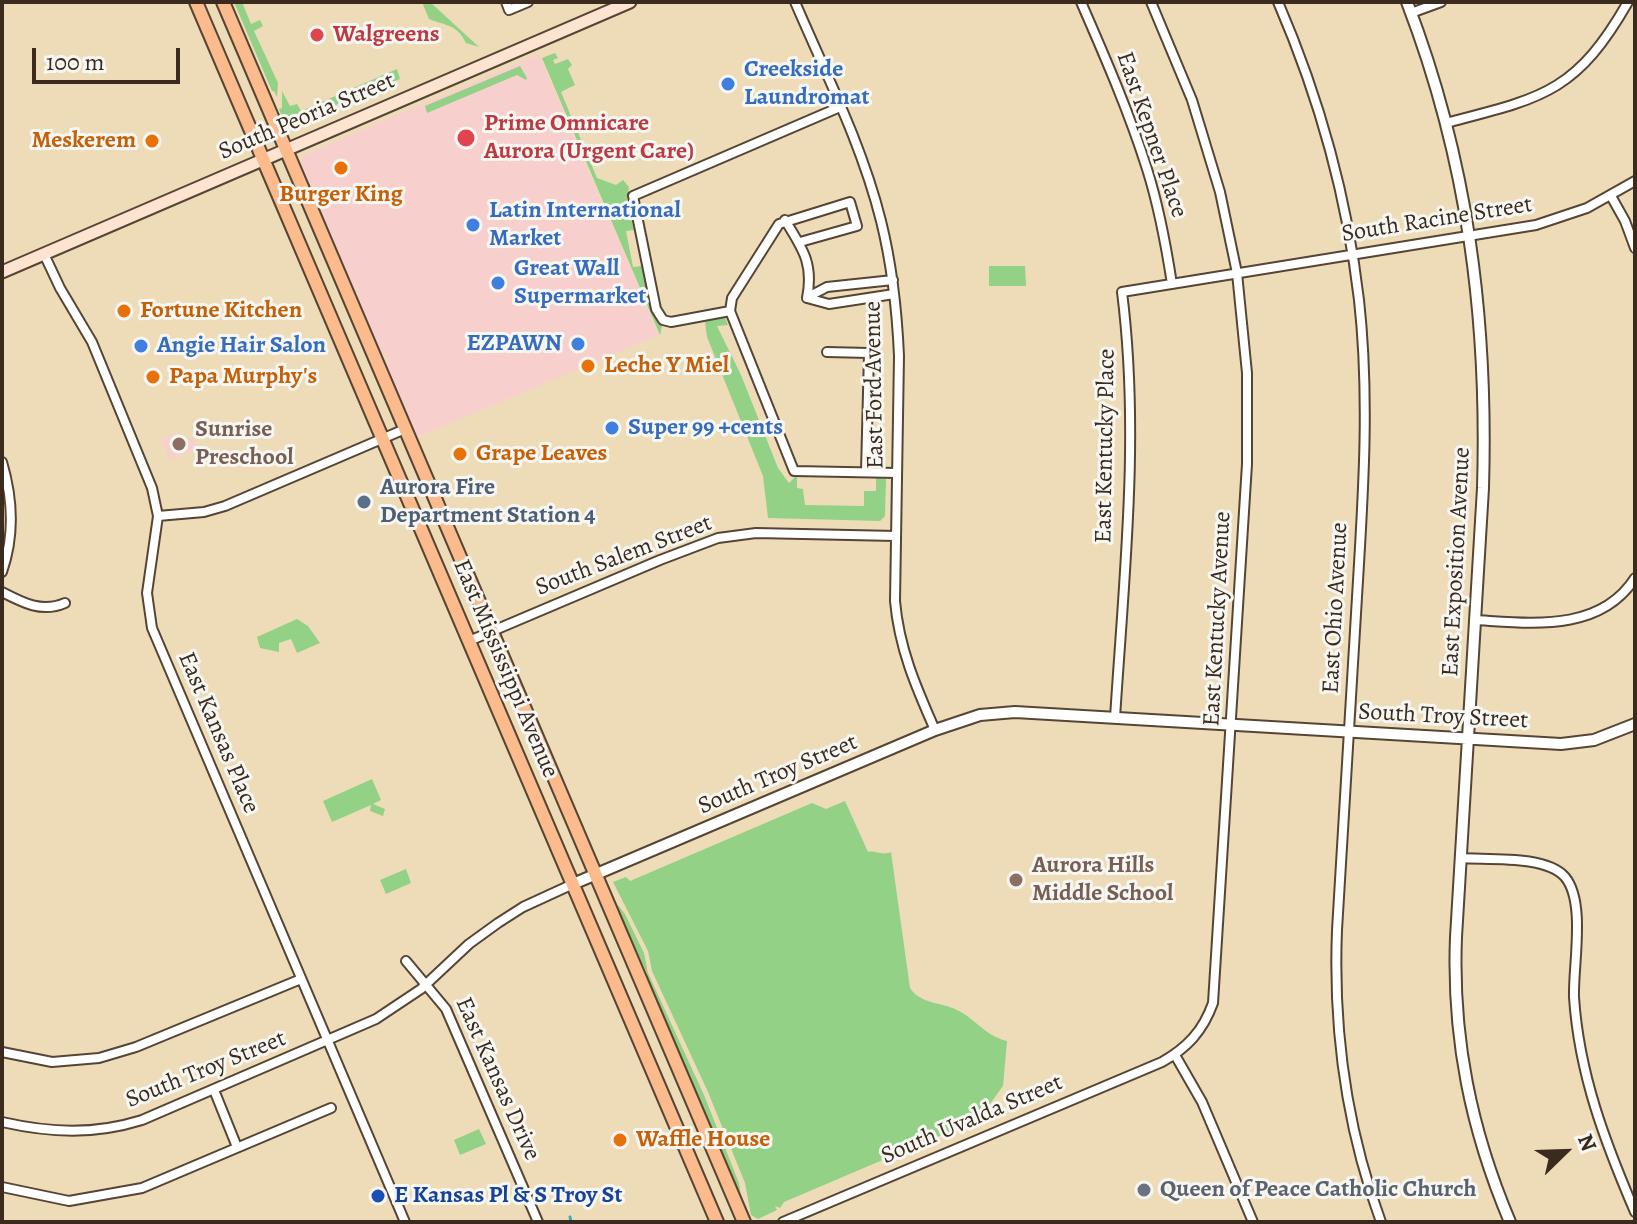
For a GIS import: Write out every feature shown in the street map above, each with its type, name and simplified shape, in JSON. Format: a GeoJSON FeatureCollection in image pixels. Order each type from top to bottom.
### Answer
{"type":"FeatureCollection","features":[{"type":"Feature","properties":{"kind":"main road","name":"East Mississippi Avenue"},"geometry":{"type":"LineString","coordinates":[[196,2],[717,1222]]}},
{"type":"Feature","properties":{"kind":"main road","name":"East Mississippi Avenue"},"geometry":{"type":"LineString","coordinates":[[223,2],[744,1222]]}},
{"type":"Feature","properties":{"kind":"main road","name":"South Peoria Street"},"geometry":{"type":"LineString","coordinates":[[2,272],[630,2]]}},
{"type":"Feature","properties":{"kind":"street"},"geometry":{"type":"LineString","coordinates":[[506,2],[509,10],[528,2]]}},
{"type":"Feature","properties":{"kind":"street","name":"East Ford Avenue"},"geometry":{"type":"LineString","coordinates":[[795,2],[871,184],[893,280],[899,356],[895,601],[901,645],[935,730]]}},
{"type":"Feature","properties":{"kind":"street","name":"East Kepner Place"},"geometry":{"type":"LineString","coordinates":[[1081,2],[1113,76],[1147,170],[1164,233],[1172,284]]}},
{"type":"Feature","properties":{"kind":"street","name":"East Kentucky Avenue"},"geometry":{"type":"LineString","coordinates":[[1151,2],[1192,100],[1220,192],[1244,323],[1249,414],[1216,989],[1201,1029],[1175,1055]]}},
{"type":"Feature","properties":{"kind":"street","name":"East Ohio Avenue"},"geometry":{"type":"LineString","coordinates":[[1278,2],[1319,111],[1334,163],[1353,255],[1363,345],[1365,436],[1337,930],[1337,1016],[1350,1114],[1381,1222]]}},
{"type":"Feature","properties":{"kind":"street","name":"East Exposition Avenue"},"geometry":{"type":"LineString","coordinates":[[1407,2],[1446,123],[1470,236],[1483,362],[1484,425],[1475,620],[1455,968],[1461,1060],[1482,1149],[1510,1222]]}},
{"type":"Feature","properties":{"kind":"street"},"geometry":{"type":"LineString","coordinates":[[1411,13],[1441,2]]}},
{"type":"Feature","properties":{"kind":"street"},"geometry":{"type":"LineString","coordinates":[[1446,123],[1530,100],[1561,84],[1599,49],[1628,2]]}},
{"type":"Feature","properties":{"kind":"street"},"geometry":{"type":"LineString","coordinates":[[730,311],[671,322],[663,320],[656,309],[633,196],[840,107]]}},
{"type":"Feature","properties":{"kind":"street","name":"South Racine Street"},"geometry":{"type":"LineString","coordinates":[[1237,273],[1562,218],[1611,196],[1635,181]]}},
{"type":"Feature","properties":{"kind":"street"},"geometry":{"type":"LineString","coordinates":[[1611,196],[1635,248]]}},
{"type":"Feature","properties":{"kind":"street"},"geometry":{"type":"LineString","coordinates":[[800,242],[857,226],[850,202],[779,224],[732,298],[730,311],[794,471],[897,473]]}},
{"type":"Feature","properties":{"kind":"street"},"geometry":{"type":"LineString","coordinates":[[785,220],[800,242],[812,277],[807,298]]}},
{"type":"Feature","properties":{"kind":"street","name":"East Kansas Place"},"geometry":{"type":"LineString","coordinates":[[44,254],[92,342],[148,476],[158,516],[147,593],[152,628],[405,1222]]}},
{"type":"Feature","properties":{"kind":"street","name":"East Kentucky Place"},"geometry":{"type":"LineString","coordinates":[[1115,718],[1132,418],[1122,292],[1237,273]]}},
{"type":"Feature","properties":{"kind":"street"},"geometry":{"type":"LineString","coordinates":[[807,298],[827,287],[893,280]]}},
{"type":"Feature","properties":{"kind":"street"},"geometry":{"type":"LineString","coordinates":[[807,298],[829,304],[894,294]]}},
{"type":"Feature","properties":{"kind":"street"},"geometry":{"type":"LineString","coordinates":[[827,352],[869,353],[866,472]]}},
{"type":"Feature","properties":{"kind":"street"},"geometry":{"type":"LineString","coordinates":[[158,516],[204,512],[225,506],[405,429]]}},
{"type":"Feature","properties":{"kind":"street"},"geometry":{"type":"LineString","coordinates":[[2,462],[11,512],[9,547],[2,572]]}},
{"type":"Feature","properties":{"kind":"street","name":"South Salem Street"},"geometry":{"type":"LineString","coordinates":[[469,641],[718,538],[756,533],[896,536]]}},
{"type":"Feature","properties":{"kind":"street"},"geometry":{"type":"LineString","coordinates":[[1475,620],[1536,623],[1582,617],[1611,603],[1635,578]]}},
{"type":"Feature","properties":{"kind":"street"},"geometry":{"type":"LineString","coordinates":[[2,592],[41,608],[65,603]]}},
{"type":"Feature","properties":{"kind":"street","name":"South Troy Street"},"geometry":{"type":"LineString","coordinates":[[2,1122],[47,1131],[109,1129],[142,1120],[214,1090],[387,1013],[427,984],[473,941],[523,907],[969,718],[1002,712],[1561,744],[1581,743],[1607,736],[1635,724]]}},
{"type":"Feature","properties":{"kind":"street"},"geometry":{"type":"LineString","coordinates":[[1460,858],[1539,863],[1558,871],[1572,887],[1577,908],[1574,993],[1583,1066],[1603,1136],[1635,1212]]}},
{"type":"Feature","properties":{"kind":"street","name":"East Kansas Drive"},"geometry":{"type":"LineString","coordinates":[[406,961],[446,1009],[538,1222]]}},
{"type":"Feature","properties":{"kind":"street"},"geometry":{"type":"LineString","coordinates":[[2,1052],[52,1062],[99,1058],[136,1047],[301,979]]}},
{"type":"Feature","properties":{"kind":"street"},"geometry":{"type":"LineString","coordinates":[[1175,1055],[1202,1102],[1253,1222]]}},
{"type":"Feature","properties":{"kind":"street","name":"South Uvalda Street"},"geometry":{"type":"LineString","coordinates":[[783,1222],[1175,1055]]}},
{"type":"Feature","properties":{"kind":"street"},"geometry":{"type":"LineString","coordinates":[[214,1090],[237,1147]]}},
{"type":"Feature","properties":{"kind":"street"},"geometry":{"type":"LineString","coordinates":[[2,1187],[69,1201],[125,1192],[155,1183],[331,1108]]}},
{"type":"Feature","properties":{"kind":"shaded area"},"geometry":{"type":"Polygon","coordinates":[[[539,54],[659,335],[416,438],[385,364],[389,362],[386,354],[381,356],[300,162],[304,155],[539,54]]]}},
{"type":"Feature","properties":{"kind":"shaded area","name":"Sunrise Preschool"},"geometry":{"type":"Polygon","coordinates":[[[180,432],[184,440],[193,437],[197,448],[169,460],[161,440],[180,432]]]}},
{"type":"Feature","properties":{"kind":"green space"},"geometry":{"type":"Polygon","coordinates":[[[234,2],[242,2],[251,24],[260,20],[263,26],[254,31],[278,83],[277,97],[272,91],[234,2]]]}},
{"type":"Feature","properties":{"kind":"green space"},"geometry":{"type":"Polygon","coordinates":[[[422,2],[430,2],[479,47],[466,43],[455,29],[429,19],[422,2]]]}},
{"type":"Feature","properties":{"kind":"green space"},"geometry":{"type":"Polygon","coordinates":[[[555,53],[558,58],[553,60],[555,64],[568,59],[572,65],[568,69],[575,85],[561,92],[597,178],[616,185],[623,180],[629,187],[627,200],[634,230],[626,231],[633,267],[642,266],[652,313],[662,326],[660,335],[542,58],[555,53]]]}},
{"type":"Feature","properties":{"kind":"green space"},"geometry":{"type":"Polygon","coordinates":[[[520,66],[526,80],[517,75],[427,113],[425,106],[520,66]]]}},
{"type":"Feature","properties":{"kind":"green space"},"geometry":{"type":"Polygon","coordinates":[[[397,69],[400,79],[294,122],[285,116],[283,119],[279,109],[282,108],[282,91],[290,106],[297,104],[301,111],[397,69]]]}},
{"type":"Feature","properties":{"kind":"green space"},"geometry":{"type":"Polygon","coordinates":[[[989,266],[1025,266],[1026,286],[989,286],[989,266]]]}},
{"type":"Feature","properties":{"kind":"green space"},"geometry":{"type":"Polygon","coordinates":[[[724,315],[728,325],[717,326],[741,375],[778,468],[789,483],[797,475],[797,488],[803,489],[805,505],[864,506],[864,491],[876,491],[876,477],[886,479],[885,516],[880,521],[768,518],[763,476],[707,337],[705,322],[724,315]]]}},
{"type":"Feature","properties":{"kind":"green space"},"geometry":{"type":"Polygon","coordinates":[[[297,619],[308,626],[320,643],[297,653],[291,639],[279,643],[279,652],[260,648],[257,637],[297,619]]]}},
{"type":"Feature","properties":{"kind":"green space"},"geometry":{"type":"Polygon","coordinates":[[[372,779],[381,800],[373,804],[385,809],[383,816],[370,811],[371,805],[332,822],[323,801],[372,779]]]}},
{"type":"Feature","properties":{"kind":"green space"},"geometry":{"type":"Polygon","coordinates":[[[845,801],[868,852],[891,852],[910,988],[919,997],[957,1010],[1007,1041],[1003,1086],[979,1119],[784,1202],[780,1208],[775,1206],[777,1210],[758,1219],[751,1215],[745,1183],[708,1092],[652,971],[648,951],[613,882],[626,877],[630,881],[812,803],[826,809],[845,801]]]}},
{"type":"Feature","properties":{"kind":"green space"},"geometry":{"type":"Polygon","coordinates":[[[406,869],[411,883],[386,894],[380,880],[406,869]]]}},
{"type":"Feature","properties":{"kind":"green space"},"geometry":{"type":"Polygon","coordinates":[[[613,899],[625,914],[644,953],[648,973],[704,1095],[739,1183],[742,1203],[647,973],[613,899]]]}},
{"type":"Feature","properties":{"kind":"green space"},"geometry":{"type":"Polygon","coordinates":[[[479,1129],[486,1144],[460,1155],[454,1140],[479,1129]]]}},
{"type":"Feature","properties":{"kind":"waterway"},"geometry":{"type":"LineString","coordinates":[[570,1217],[571,1222]]}},
{"type":"Feature","properties":{"kind":"place","name":"Walgreens"},"geometry":{"type":"Point","coordinates":[317,35]}},
{"type":"Feature","properties":{"kind":"place","name":"Creekside Laundromat"},"geometry":{"type":"Point","coordinates":[728,84]}},
{"type":"Feature","properties":{"kind":"place","name":"Prime Omnicare Aurora (Urgent Care)"},"geometry":{"type":"Point","coordinates":[466,138]}},
{"type":"Feature","properties":{"kind":"place","name":"Meskerem"},"geometry":{"type":"Point","coordinates":[152,141]}},
{"type":"Feature","properties":{"kind":"place","name":"Burger King"},"geometry":{"type":"Point","coordinates":[341,168]}},
{"type":"Feature","properties":{"kind":"place","name":"Latin International Market"},"geometry":{"type":"Point","coordinates":[473,225]}},
{"type":"Feature","properties":{"kind":"place","name":"Great Wall Supermarket"},"geometry":{"type":"Point","coordinates":[498,283]}},
{"type":"Feature","properties":{"kind":"place","name":"Fortune Kitchen"},"geometry":{"type":"Point","coordinates":[124,311]}},
{"type":"Feature","properties":{"kind":"place","name":"EZPAWN"},"geometry":{"type":"Point","coordinates":[578,344]}},
{"type":"Feature","properties":{"kind":"place","name":"Angie Hair Salon"},"geometry":{"type":"Point","coordinates":[141,346]}},
{"type":"Feature","properties":{"kind":"place","name":"Leche Y Miel"},"geometry":{"type":"Point","coordinates":[588,366]}},
{"type":"Feature","properties":{"kind":"place","name":"Papa Murphy's"},"geometry":{"type":"Point","coordinates":[153,377]}},
{"type":"Feature","properties":{"kind":"place","name":"Super 99 +cents"},"geometry":{"type":"Point","coordinates":[612,428]}},
{"type":"Feature","properties":{"kind":"place","name":"Sunrise Preschool"},"geometry":{"type":"Point","coordinates":[179,444]}},
{"type":"Feature","properties":{"kind":"place","name":"Grape Leaves"},"geometry":{"type":"Point","coordinates":[460,454]}},
{"type":"Feature","properties":{"kind":"place","name":"Aurora Fire Department Station 4"},"geometry":{"type":"Point","coordinates":[364,502]}},
{"type":"Feature","properties":{"kind":"place","name":"Aurora Hills Middle School"},"geometry":{"type":"Point","coordinates":[1016,880]}},
{"type":"Feature","properties":{"kind":"place","name":"Waffle House"},"geometry":{"type":"Point","coordinates":[620,1140]}},
{"type":"Feature","properties":{"kind":"place","name":"Queen of Peace Catholic Church"},"geometry":{"type":"Point","coordinates":[1144,1190]}},
{"type":"Feature","properties":{"kind":"place","name":"E Kansas Pl & S Troy St"},"geometry":{"type":"Point","coordinates":[378,1196]}}]}
